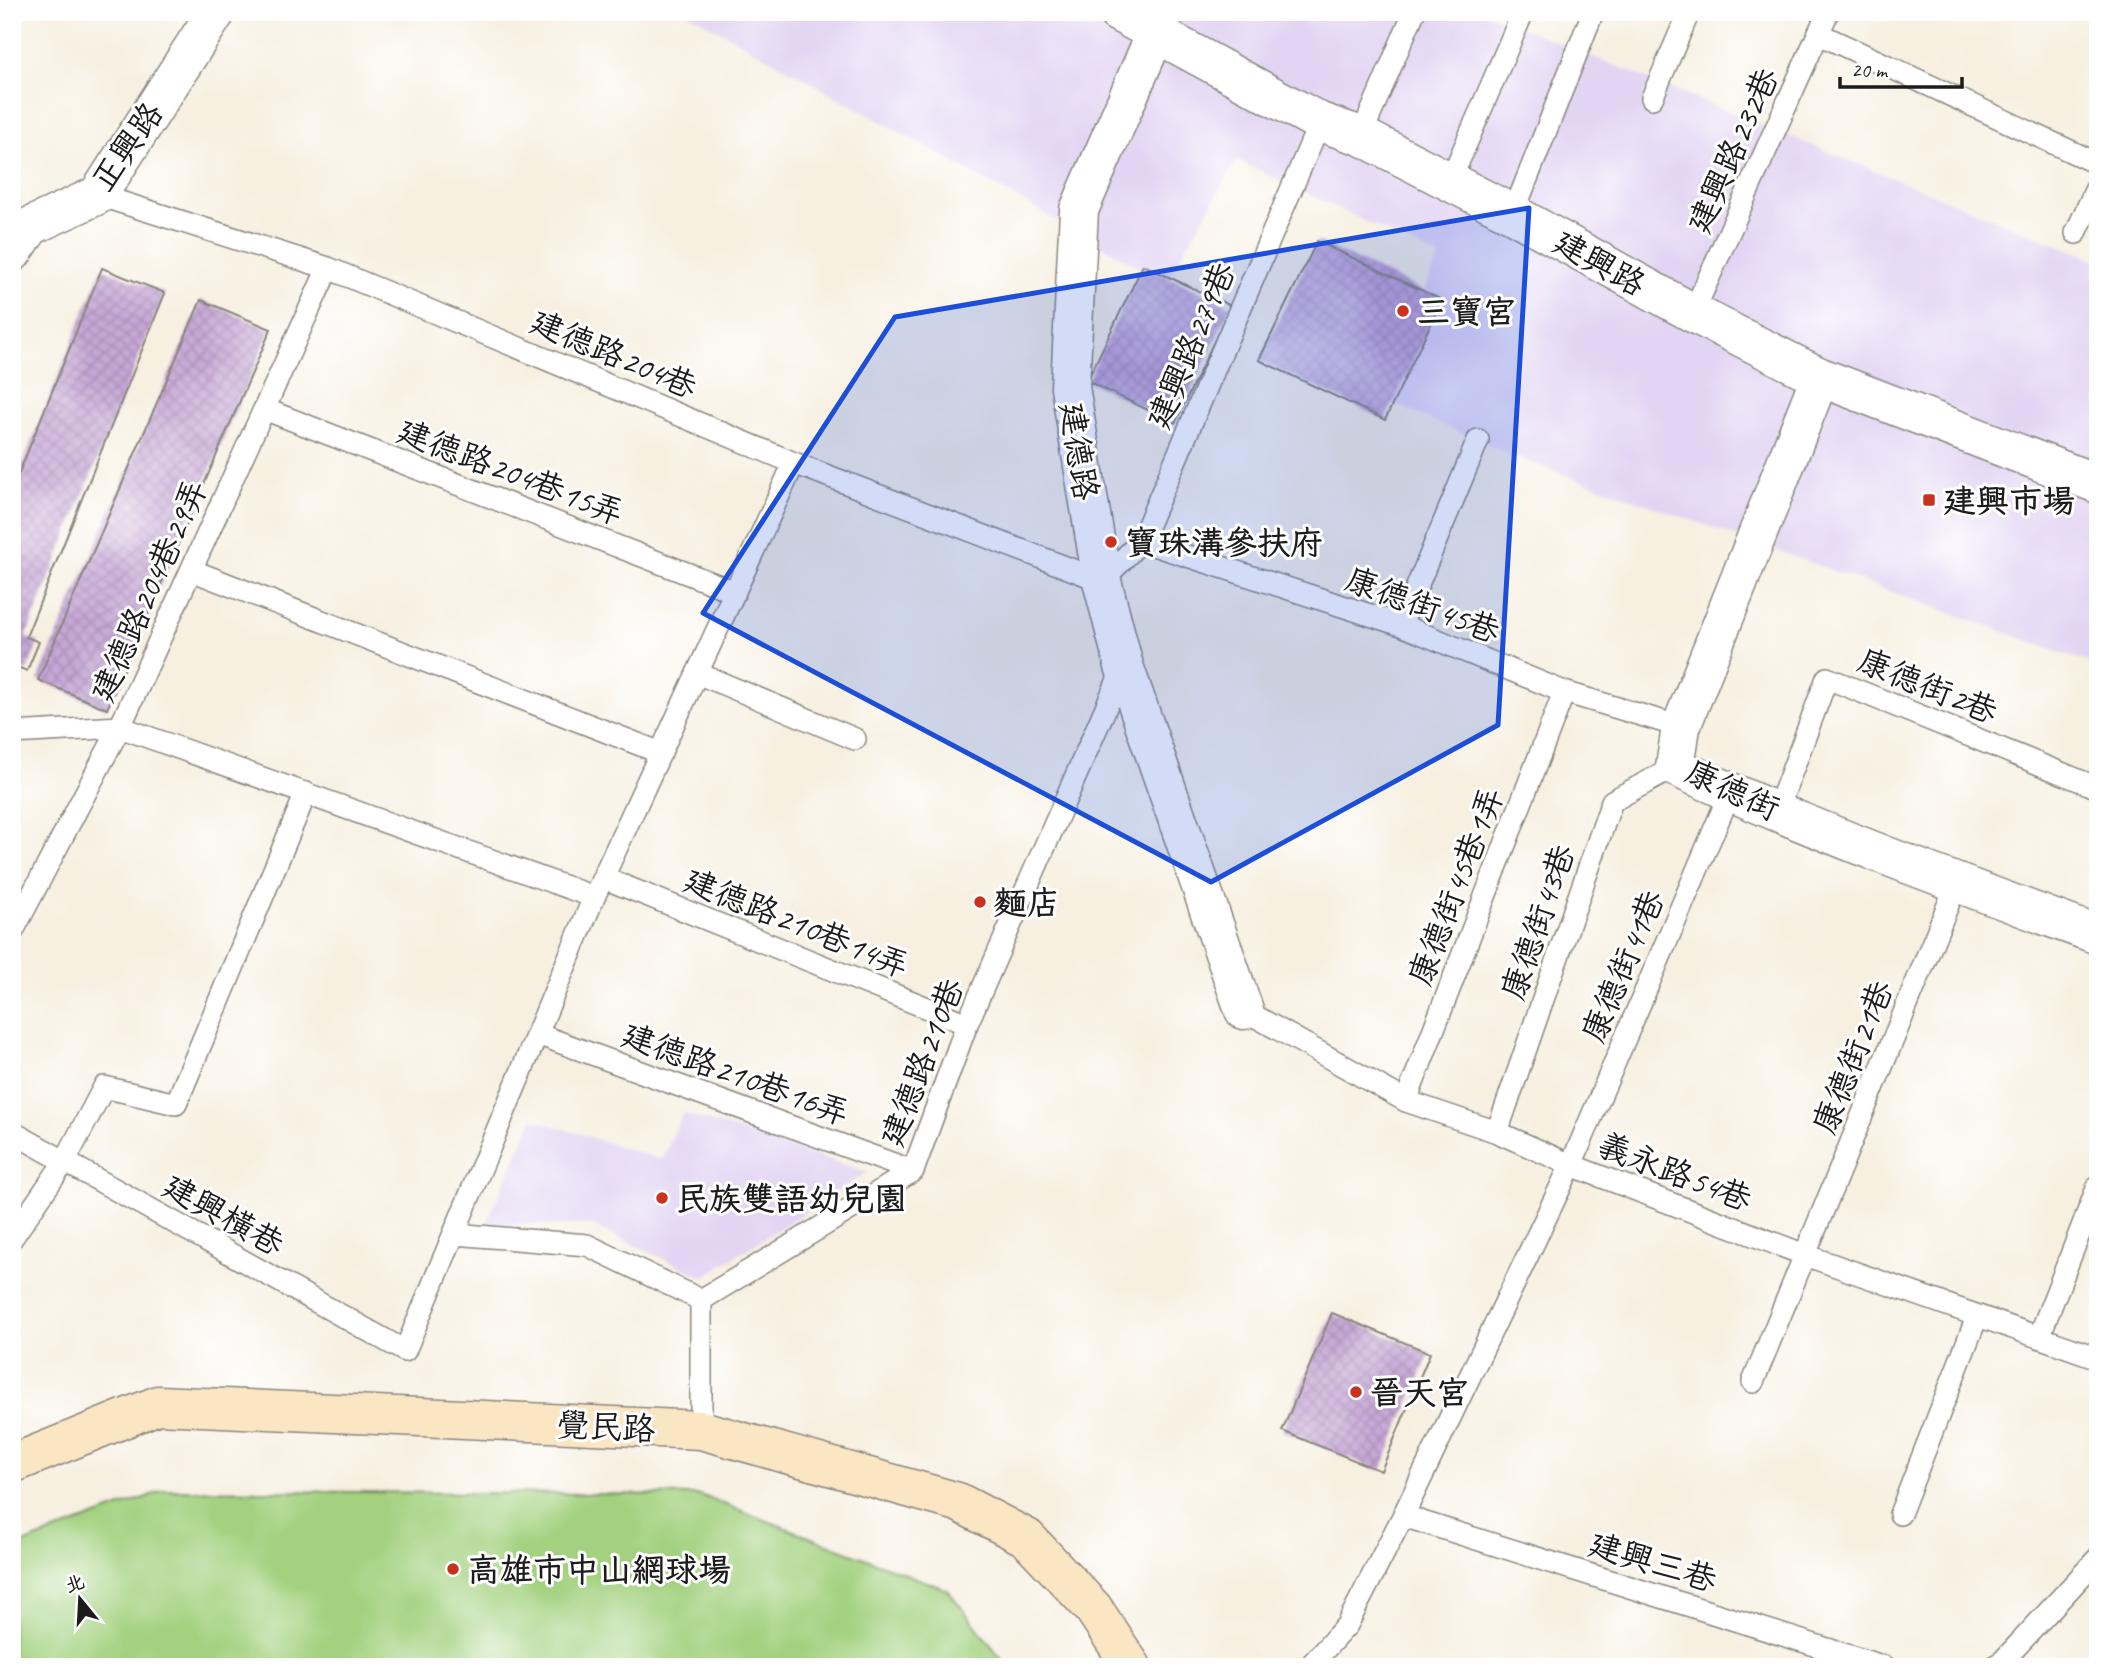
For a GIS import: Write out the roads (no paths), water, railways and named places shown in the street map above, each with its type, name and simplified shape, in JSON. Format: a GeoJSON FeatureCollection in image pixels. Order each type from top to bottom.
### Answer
{"type":"FeatureCollection","features":[{"type":"Feature","properties":{"kind":"street","name":"正興路"},"geometry":{"type":"LineString","coordinates":[[18,232],[98,195],[216,12]]}},
{"type":"Feature","properties":{"kind":"street","name":"建興路"},"geometry":{"type":"LineString","coordinates":[[1117,12],[1160,24],[1320,122],[1362,135],[1693,313],[1820,377],[2098,484]]}},
{"type":"Feature","properties":{"kind":"street","name":"建德路"},"geometry":{"type":"LineString","coordinates":[[1160,24],[1079,210],[1070,387],[1102,581],[1124,666],[1244,1010]]}},
{"type":"Feature","properties":{"kind":"street","name":"康德街"},"geometry":{"type":"LineString","coordinates":[[1820,377],[1681,727],[1675,767],[1730,793],[1957,884],[2098,935]]}},
{"type":"Feature","properties":{"kind":"street","name":"覺民路"},"geometry":{"type":"LineString","coordinates":[[12,1464],[158,1405],[701,1430],[958,1502],[1027,1538],[1093,1608],[1132,1667]]}},
{"type":"Feature","properties":{"kind":"lane"},"geometry":{"type":"LineString","coordinates":[[1362,135],[1414,12]]}},
{"type":"Feature","properties":{"kind":"lane"},"geometry":{"type":"LineString","coordinates":[[1450,181],[1523,12]]}},
{"type":"Feature","properties":{"kind":"lane"},"geometry":{"type":"LineString","coordinates":[[1513,214],[1593,12]]}},
{"type":"Feature","properties":{"kind":"lane"},"geometry":{"type":"LineString","coordinates":[[1652,98],[1689,12]]}},
{"type":"Feature","properties":{"kind":"lane","name":"建興路232巷"},"geometry":{"type":"LineString","coordinates":[[1693,313],[1828,12]]}},
{"type":"Feature","properties":{"kind":"lane"},"geometry":{"type":"LineString","coordinates":[[1819,34],[2098,164]]}},
{"type":"Feature","properties":{"kind":"lane","name":"建興路279巷"},"geometry":{"type":"LineString","coordinates":[[1102,581],[1141,541],[1320,122]]}},
{"type":"Feature","properties":{"kind":"lane"},"geometry":{"type":"LineString","coordinates":[[2076,233],[2098,184]]}},
{"type":"Feature","properties":{"kind":"lane","name":"建德路204巷"},"geometry":{"type":"LineString","coordinates":[[98,195],[328,268],[794,463],[1102,581]]}},
{"type":"Feature","properties":{"kind":"lane","name":"建德路204巷29弄"},"geometry":{"type":"LineString","coordinates":[[13,931],[120,727],[328,268]]}},
{"type":"Feature","properties":{"kind":"lane","name":"建德路204巷15弄"},"geometry":{"type":"LineString","coordinates":[[264,409],[735,592]]}},
{"type":"Feature","properties":{"kind":"lane"},"geometry":{"type":"LineString","coordinates":[[1401,625],[1478,440]]}},
{"type":"Feature","properties":{"kind":"lane"},"geometry":{"type":"LineString","coordinates":[[701,1430],[701,1300],[587,1245],[454,1234],[599,887],[794,463]]}},
{"type":"Feature","properties":{"kind":"lane","name":"康德街45巷"},"geometry":{"type":"LineString","coordinates":[[1141,541],[1401,625],[1564,692],[1681,727]]}},
{"type":"Feature","properties":{"kind":"lane"},"geometry":{"type":"LineString","coordinates":[[191,570],[661,753]]}},
{"type":"Feature","properties":{"kind":"lane","name":"建德路210巷"},"geometry":{"type":"LineString","coordinates":[[701,1300],[913,1171],[967,1024],[1124,666]]}},
{"type":"Feature","properties":{"kind":"lane"},"geometry":{"type":"LineString","coordinates":[[698,673],[855,739]]}},
{"type":"Feature","properties":{"kind":"lane","name":"康德街2巷"},"geometry":{"type":"LineString","coordinates":[[1777,811],[1827,678],[2098,788]]}},
{"type":"Feature","properties":{"kind":"lane","name":"康德街45巷1弄"},"geometry":{"type":"LineString","coordinates":[[1406,1101],[1564,692]]}},
{"type":"Feature","properties":{"kind":"lane"},"geometry":{"type":"LineString","coordinates":[[12,733],[120,727]]}},
{"type":"Feature","properties":{"kind":"lane","name":"建德路210巷14弄"},"geometry":{"type":"LineString","coordinates":[[120,727],[306,793],[599,887],[967,1024]]}},
{"type":"Feature","properties":{"kind":"lane","name":"康德街43巷"},"geometry":{"type":"LineString","coordinates":[[1497,1132],[1612,801],[1675,767]]}},
{"type":"Feature","properties":{"kind":"lane"},"geometry":{"type":"LineString","coordinates":[[12,1238],[65,1161],[104,1087],[176,1104],[306,793]]}},
{"type":"Feature","properties":{"kind":"lane","name":"康德街41巷"},"geometry":{"type":"LineString","coordinates":[[1309,1667],[1347,1625],[1403,1516],[1571,1165],[1730,793]]}},
{"type":"Feature","properties":{"kind":"lane","name":"康德街21巷"},"geometry":{"type":"LineString","coordinates":[[1753,1382],[1957,884]]}},
{"type":"Feature","properties":{"kind":"lane","name":"義永路54巷"},"geometry":{"type":"LineString","coordinates":[[1244,1010],[1406,1101],[1497,1132],[1571,1165],[1805,1255],[2098,1358]]}},
{"type":"Feature","properties":{"kind":"lane","name":"建德路210巷16弄"},"geometry":{"type":"LineString","coordinates":[[537,1034],[913,1171]]}},
{"type":"Feature","properties":{"kind":"lane","name":"建興橫巷"},"geometry":{"type":"LineString","coordinates":[[12,1132],[405,1351],[454,1234]]}},
{"type":"Feature","properties":{"kind":"lane"},"geometry":{"type":"LineString","coordinates":[[2039,1337],[2098,1186]]}},
{"type":"Feature","properties":{"kind":"lane"},"geometry":{"type":"LineString","coordinates":[[1900,1514],[1977,1317]]}},
{"type":"Feature","properties":{"kind":"lane","name":"建興三巷"},"geometry":{"type":"LineString","coordinates":[[1403,1516],[1885,1667]]}},
{"type":"Feature","properties":{"kind":"lane"},"geometry":{"type":"LineString","coordinates":[[1993,1667],[2003,1661],[2098,1558]]}},
{"type":"Feature","properties":{"kind":"place","name":"三寶宮"},"geometry":{"type":"Point","coordinates":[1403,311]}},
{"type":"Feature","properties":{"kind":"place","name":"建興市場"},"geometry":{"type":"Point","coordinates":[1929,500]}},
{"type":"Feature","properties":{"kind":"place","name":"寶珠溝參扶府"},"geometry":{"type":"Point","coordinates":[1111,542]}},
{"type":"Feature","properties":{"kind":"place","name":"麵店"},"geometry":{"type":"Point","coordinates":[980,902]}},
{"type":"Feature","properties":{"kind":"place","name":"民族雙語幼兒園"},"geometry":{"type":"Point","coordinates":[662,1198]}},
{"type":"Feature","properties":{"kind":"place","name":"晉天宮"},"geometry":{"type":"Point","coordinates":[1356,1392]}},
{"type":"Feature","properties":{"kind":"place","name":"高雄市中山網球場"},"geometry":{"type":"Point","coordinates":[453,1569]}}]}
